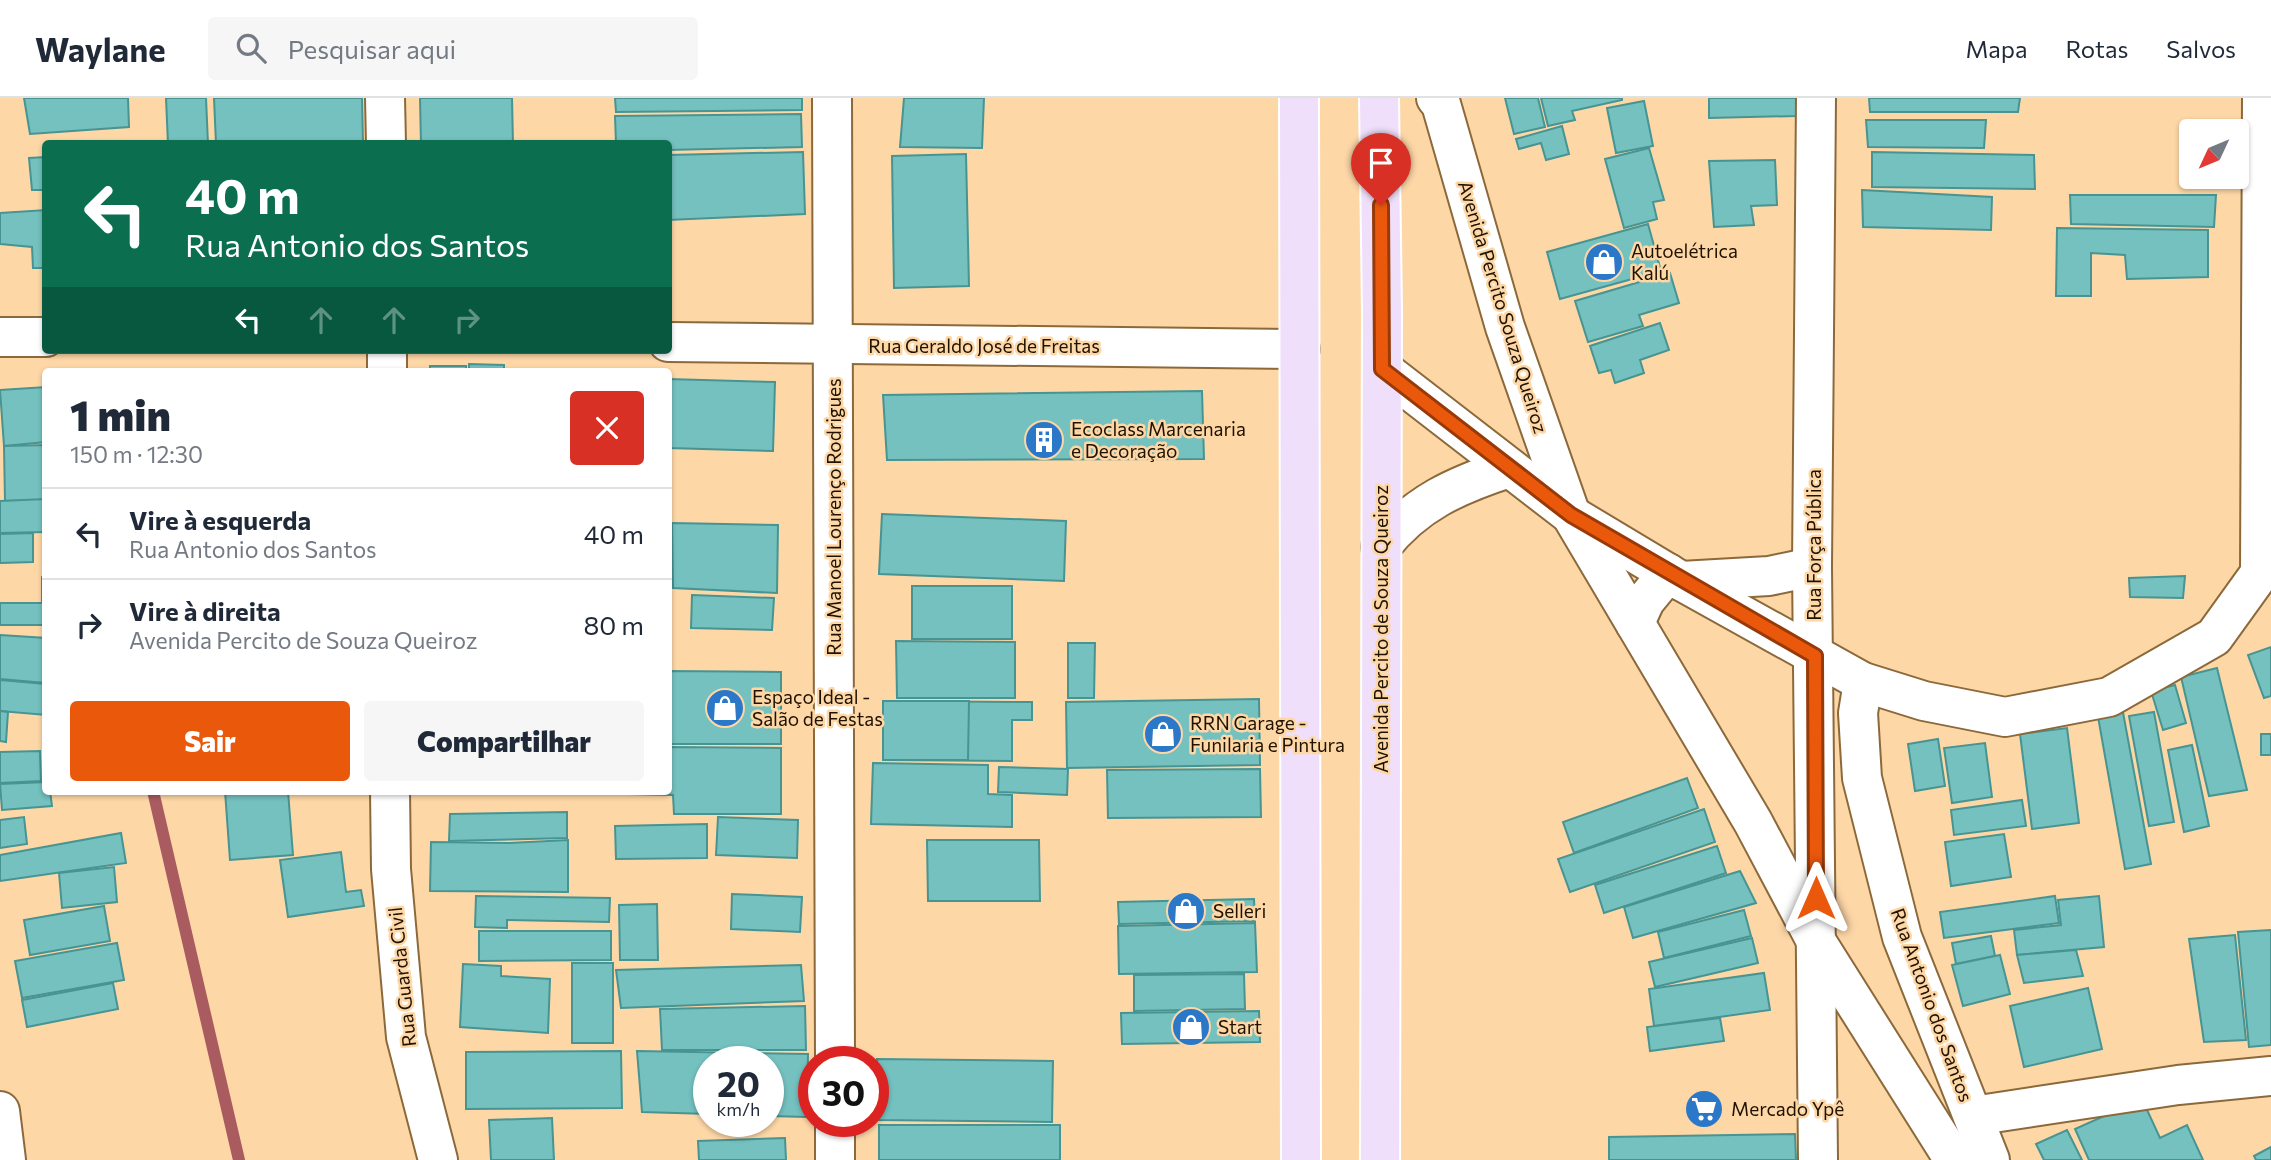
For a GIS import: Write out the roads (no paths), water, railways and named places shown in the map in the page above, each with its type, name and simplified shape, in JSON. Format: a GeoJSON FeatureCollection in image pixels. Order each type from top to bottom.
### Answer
{"type":"FeatureCollection","features":[{"type":"Feature","properties":{"kind":"main road"},"geometry":{"type":"LineString","coordinates":[[1299,98],[1301,1160]]}},
{"type":"Feature","properties":{"kind":"main road","name":"Avenida Percito de Souza Queiroz"},"geometry":{"type":"LineString","coordinates":[[1379,98],[1382,369],[1380,1160]]}},
{"type":"Feature","properties":{"kind":"street"},"geometry":{"type":"LineString","coordinates":[[385,98],[386,140]]}},
{"type":"Feature","properties":{"kind":"street","name":"Rua Manoel Lourenço Rodrigues"},"geometry":{"type":"LineString","coordinates":[[832,98],[835,1046]]}},
{"type":"Feature","properties":{"kind":"street","name":"Avenida Percito Souza Queiroz"},"geometry":{"type":"LineString","coordinates":[[1436,98],[1441,104],[1505,327],[1571,515]]}},
{"type":"Feature","properties":{"kind":"street","name":"Rua Força Pública"},"geometry":{"type":"LineString","coordinates":[[1816,98],[1812,567],[1818,1160]]}},
{"type":"Feature","properties":{"kind":"street"},"geometry":{"type":"LineString","coordinates":[[1382,369],[1571,515],[1674,577],[1863,682],[1924,701],[2005,717],[2109,696],[2214,637],[2260,573],[2262,98]]}},
{"type":"Feature","properties":{"kind":"street"},"geometry":{"type":"LineString","coordinates":[[0,337],[42,337]]}},
{"type":"Feature","properties":{"kind":"street","name":"Rua Geraldo José de Freitas"},"geometry":{"type":"LineString","coordinates":[[672,342],[1300,349]]}},
{"type":"Feature","properties":{"kind":"street"},"geometry":{"type":"LineString","coordinates":[[1381,547],[1396,528],[1415,511],[1443,494],[1509,468]]}},
{"type":"Feature","properties":{"kind":"street"},"geometry":{"type":"LineString","coordinates":[[1571,515],[1752,822],[1816,942],[1954,1160]]}},
{"type":"Feature","properties":{"kind":"street"},"geometry":{"type":"LineString","coordinates":[[1634,623],[1645,601],[1674,577],[1769,576],[1812,567]]}},
{"type":"Feature","properties":{"kind":"street","name":"Rua Antonio dos Santos"},"geometry":{"type":"LineString","coordinates":[[1863,682],[1858,713],[1862,778],[1902,937],[1973,1116],[2178,1085],[2271,1076]]}},
{"type":"Feature","properties":{"kind":"street","name":"Rua Guarda Civil"},"geometry":{"type":"LineString","coordinates":[[390,795],[391,869],[406,1037],[438,1160]]}},
{"type":"Feature","properties":{"kind":"street"},"geometry":{"type":"LineString","coordinates":[[0,1111],[6,1160]]}},
{"type":"Feature","properties":{"kind":"street"},"geometry":{"type":"LineString","coordinates":[[1973,1116],[1990,1160]]}},
{"type":"Feature","properties":{"kind":"street"},"geometry":{"type":"LineString","coordinates":[[835,1137],[835,1160]]}},
{"type":"Feature","properties":{"kind":"waterway"},"geometry":{"type":"LineString","coordinates":[[154,795],[239,1160]]}},
{"type":"Feature","properties":{"kind":"place","name":"Autoelétrica Kalú"},"geometry":{"type":"Point","coordinates":[1604,262]}},
{"type":"Feature","properties":{"kind":"place","name":"Ecoclass Marcenaria e Decoração"},"geometry":{"type":"Point","coordinates":[1044,440]}},
{"type":"Feature","properties":{"kind":"place","name":"Espaço Ideal - Salão de Festas"},"geometry":{"type":"Point","coordinates":[725,708]}},
{"type":"Feature","properties":{"kind":"place","name":"RRN Garage - Funilaria e Pintura"},"geometry":{"type":"Point","coordinates":[1163,734]}},
{"type":"Feature","properties":{"kind":"place","name":"Selleri"},"geometry":{"type":"Point","coordinates":[1186,911]}},
{"type":"Feature","properties":{"kind":"place","name":"Start"},"geometry":{"type":"Point","coordinates":[1191,1027]}},
{"type":"Feature","properties":{"kind":"place","name":"Mercado Ypê"},"geometry":{"type":"Point","coordinates":[1704,1109]}}]}
